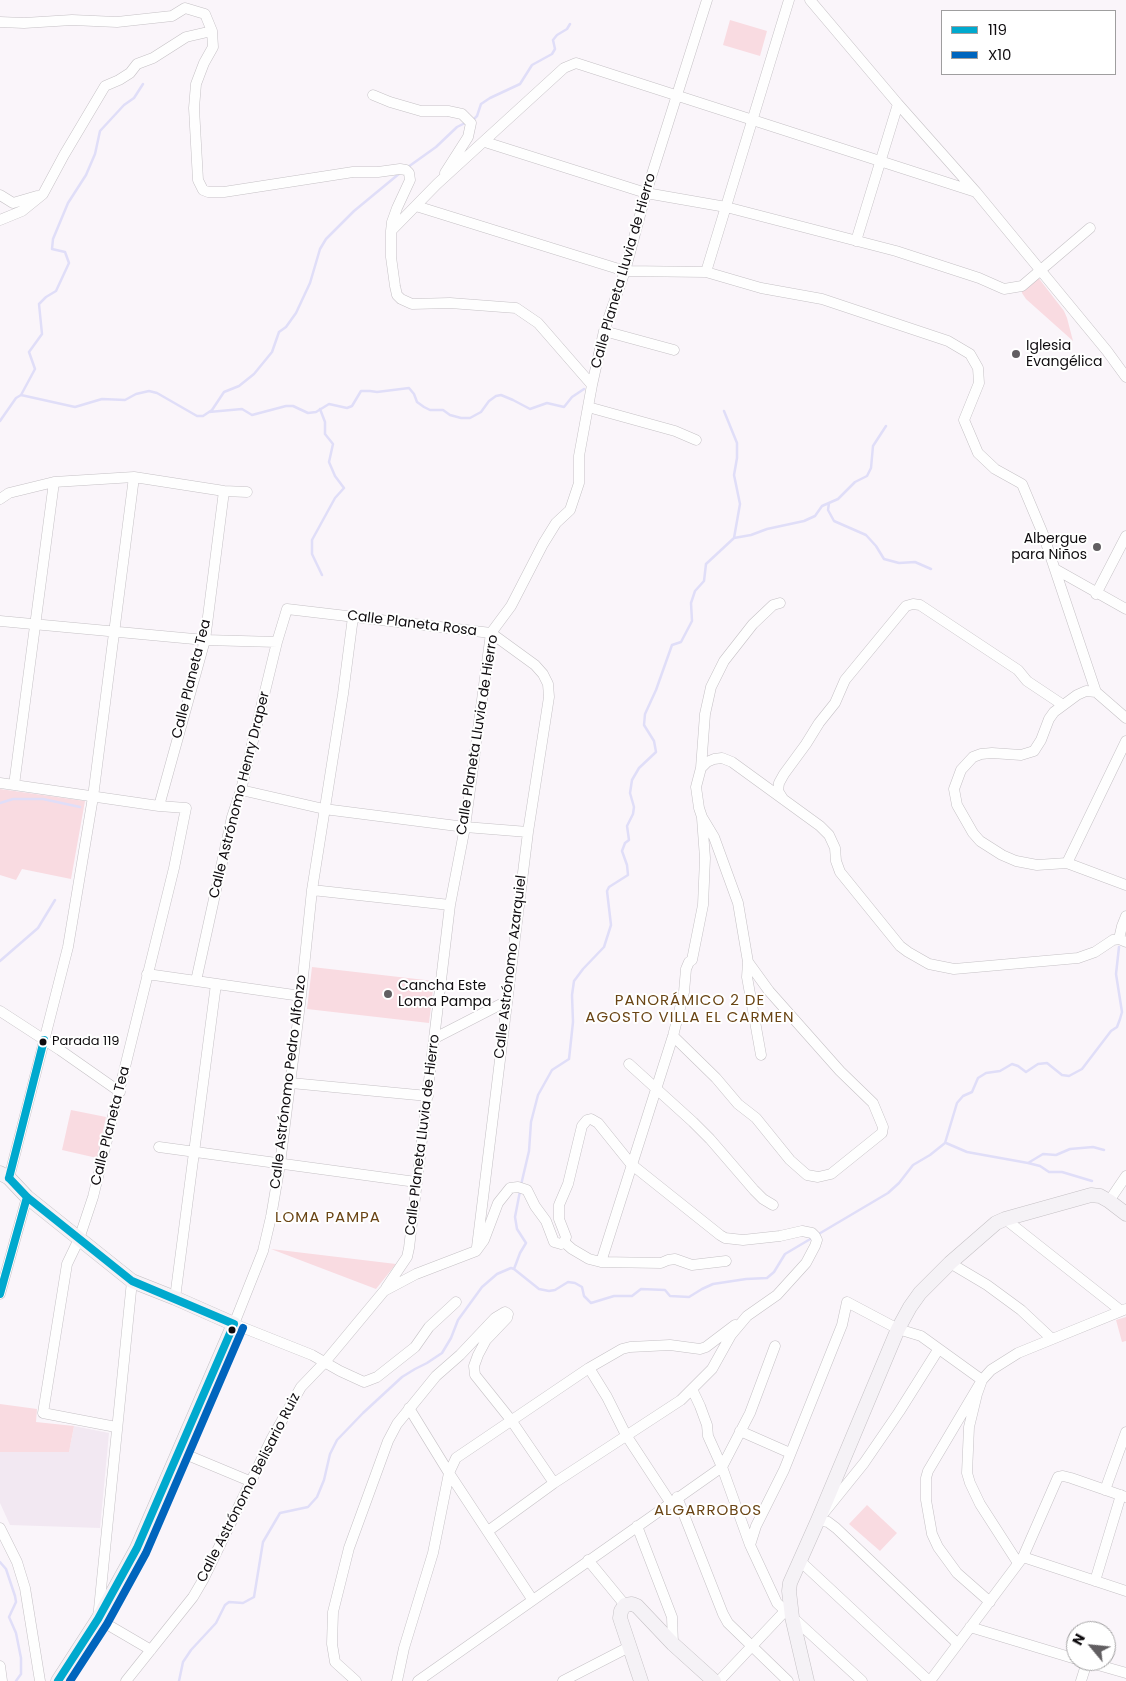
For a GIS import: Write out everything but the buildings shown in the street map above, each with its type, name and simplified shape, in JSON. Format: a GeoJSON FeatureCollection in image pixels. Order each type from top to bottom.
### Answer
{"type":"FeatureCollection","features":[{"type":"Feature","properties":{"kind":"street","name":"Calle Planeta Lluvia de Hierro"},"geometry":{"type":"LineString","coordinates":[[384,1291],[407,1257],[450,904],[465,826],[491,633],[511,606],[556,523],[570,510],[579,483],[579,456],[604,331],[625,271],[646,193],[707,0]]}},
{"type":"Feature","properties":{"kind":"street"},"geometry":{"type":"LineString","coordinates":[[706,272],[789,0]]}},
{"type":"Feature","properties":{"kind":"street"},"geometry":{"type":"LineString","coordinates":[[810,0],[976,192],[1107,351],[1126,377]]}},
{"type":"Feature","properties":{"kind":"street"},"geometry":{"type":"LineString","coordinates":[[0,22],[24,23],[72,20],[117,22],[172,16],[185,8],[205,14],[212,31],[213,47],[196,84],[194,108],[198,180],[203,190],[208,192],[224,192],[353,172],[403,169],[409,173],[410,180],[397,208],[391,232],[391,257],[397,295],[412,304],[450,303],[516,308],[538,323],[592,385]]}},
{"type":"Feature","properties":{"kind":"street"},"geometry":{"type":"LineString","coordinates":[[0,220],[22,211],[43,194],[105,86],[119,80],[137,64],[153,58],[186,37],[212,31]]}},
{"type":"Feature","properties":{"kind":"street"},"geometry":{"type":"LineString","coordinates":[[391,232],[437,184],[564,68],[570,65],[582,64],[752,121],[976,192]]}},
{"type":"Feature","properties":{"kind":"street"},"geometry":{"type":"LineString","coordinates":[[373,95],[390,102],[422,110],[448,111],[462,114],[471,123],[468,138],[437,184]]}},
{"type":"Feature","properties":{"kind":"street"},"geometry":{"type":"LineString","coordinates":[[856,240],[898,104]]}},
{"type":"Feature","properties":{"kind":"street"},"geometry":{"type":"LineString","coordinates":[[485,142],[646,193],[726,207],[896,251],[979,278],[1004,289],[1022,286],[1090,228]]}},
{"type":"Feature","properties":{"kind":"street"},"geometry":{"type":"LineString","coordinates":[[0,195],[13,203],[43,194]]}},
{"type":"Feature","properties":{"kind":"street"},"geometry":{"type":"LineString","coordinates":[[416,206],[625,271],[706,272],[761,288],[822,299],[948,341],[970,354],[978,368],[979,384],[964,420],[978,453],[995,470],[1022,484],[1043,534],[1096,692],[1126,718]]}},
{"type":"Feature","properties":{"kind":"street"},"geometry":{"type":"LineString","coordinates":[[604,331],[674,350]]}},
{"type":"Feature","properties":{"kind":"street"},"geometry":{"type":"LineString","coordinates":[[588,407],[675,431],[696,440]]}},
{"type":"Feature","properties":{"kind":"street"},"geometry":{"type":"LineString","coordinates":[[134,477],[92,796],[68,947],[44,1040],[4,1175],[28,1197],[132,1281],[234,1324],[312,1354],[364,1382],[377,1377],[415,1346],[429,1326],[456,1302]]}},
{"type":"Feature","properties":{"kind":"street"},"geometry":{"type":"LineString","coordinates":[[0,499],[9,493],[54,482],[134,477],[224,491],[247,492]]}},
{"type":"Feature","properties":{"kind":"street"},"geometry":{"type":"LineString","coordinates":[[14,785],[54,482]]}},
{"type":"Feature","properties":{"kind":"street","name":"Calle Planeta Tea"},"geometry":{"type":"LineString","coordinates":[[116,1427],[43,1413],[67,1264],[79,1239],[93,1197],[174,868],[186,808],[159,806],[205,640],[224,491]]}},
{"type":"Feature","properties":{"kind":"street"},"geometry":{"type":"LineString","coordinates":[[1096,594],[1126,536]]}},
{"type":"Feature","properties":{"kind":"street"},"geometry":{"type":"LineString","coordinates":[[1055,569],[1096,594],[1126,609]]}},
{"type":"Feature","properties":{"kind":"street"},"geometry":{"type":"LineString","coordinates":[[601,1262],[673,1036],[684,992],[686,969],[692,960],[703,904],[705,858],[702,817],[696,796],[696,788],[701,768],[706,703],[717,673],[753,624],[773,605],[780,603]]}},
{"type":"Feature","properties":{"kind":"street"},"geometry":{"type":"LineString","coordinates":[[783,799],[778,791],[784,774],[835,703],[846,680],[906,606],[920,604],[1018,670],[1027,681],[1063,704]]}},
{"type":"Feature","properties":{"kind":"street","name":"Calle Planeta Rosa"},"geometry":{"type":"LineString","coordinates":[[287,610],[491,633],[535,665],[543,674],[548,684]]}},
{"type":"Feature","properties":{"kind":"street","name":"Calle Astrónomo Henry Draper"},"geometry":{"type":"LineString","coordinates":[[196,981],[232,817],[241,790],[277,642],[287,610]]}},
{"type":"Feature","properties":{"kind":"street","name":"Calle Astrónomo Pedro Alfonzo"},"geometry":{"type":"LineString","coordinates":[[58,1681],[98,1620],[138,1548],[234,1324],[263,1251],[280,1164],[291,1083],[312,890],[343,694],[353,617]]}},
{"type":"Feature","properties":{"kind":"street"},"geometry":{"type":"LineString","coordinates":[[0,621],[114,630],[205,640],[277,642]]}},
{"type":"Feature","properties":{"kind":"street","name":"Calle Astrónomo Azarquiel"},"geometry":{"type":"LineString","coordinates":[[476,1250],[528,832],[550,697],[548,684]]}},
{"type":"Feature","properties":{"kind":"street"},"geometry":{"type":"LineString","coordinates":[[1096,692],[1086,691],[1063,704],[1054,712],[1034,751],[1021,755],[992,753],[973,757],[961,770],[954,789],[957,805],[973,833],[990,848],[1016,861],[1037,865],[1067,863],[1126,885]]}},
{"type":"Feature","properties":{"kind":"street"},"geometry":{"type":"LineString","coordinates":[[1067,863],[1126,741]]}},
{"type":"Feature","properties":{"kind":"street"},"geometry":{"type":"LineString","coordinates":[[701,768],[707,762],[714,759],[722,758],[732,762],[820,826],[835,848],[836,861],[840,872],[900,946],[929,964],[954,970],[1088,956],[1113,940],[1122,940],[1126,916]]}},
{"type":"Feature","properties":{"kind":"street"},"geometry":{"type":"LineString","coordinates":[[0,783],[159,806]]}},
{"type":"Feature","properties":{"kind":"street"},"geometry":{"type":"LineString","coordinates":[[241,790],[324,809],[528,832]]}},
{"type":"Feature","properties":{"kind":"street"},"geometry":{"type":"LineString","coordinates":[[702,817],[714,837],[736,896],[748,962],[747,977],[761,1055]]}},
{"type":"Feature","properties":{"kind":"street"},"geometry":{"type":"LineString","coordinates":[[312,890],[450,904]]}},
{"type":"Feature","properties":{"kind":"street"},"geometry":{"type":"LineString","coordinates":[[673,1036],[716,1078],[738,1104],[756,1118],[790,1160],[807,1176],[818,1177],[832,1174],[882,1133],[883,1127],[872,1103],[840,1071],[769,990],[748,962]]}},
{"type":"Feature","properties":{"kind":"street"},"geometry":{"type":"LineString","coordinates":[[147,974],[301,996]]}},
{"type":"Feature","properties":{"kind":"street"},"geometry":{"type":"LineString","coordinates":[[176,1298],[216,984]]}},
{"type":"Feature","properties":{"kind":"street"},"geometry":{"type":"LineString","coordinates":[[435,1038],[507,1001]]}},
{"type":"Feature","properties":{"kind":"street"},"geometry":{"type":"LineString","coordinates":[[0,1012],[120,1092]]}},
{"type":"Feature","properties":{"kind":"street"},"geometry":{"type":"LineString","coordinates":[[629,1064],[710,1139],[763,1199],[773,1205]]}},
{"type":"Feature","properties":{"kind":"street"},"geometry":{"type":"LineString","coordinates":[[291,1083],[428,1096]]}},
{"type":"Feature","properties":{"kind":"street"},"geometry":{"type":"LineString","coordinates":[[397,1681],[404,1648],[433,1553],[449,1473],[456,1458],[589,1368],[630,1347],[670,1345],[700,1350],[706,1347],[777,1295],[806,1263],[816,1246],[815,1236],[807,1231],[743,1240],[725,1238],[631,1164],[598,1123],[591,1119],[582,1126],[568,1184],[559,1205],[559,1219],[566,1237],[564,1242]]}},
{"type":"Feature","properties":{"kind":"street"},"geometry":{"type":"LineString","coordinates":[[159,1147],[416,1182]]}},
{"type":"Feature","properties":{"kind":"street"},"geometry":{"type":"LineString","coordinates":[[1109,1201],[1126,1176]]}},
{"type":"Feature","properties":{"kind":"street"},"geometry":{"type":"LineString","coordinates":[[476,1250],[484,1240],[498,1203],[510,1188],[518,1186],[527,1190],[535,1206],[546,1221],[554,1242],[561,1244],[564,1242]]}},
{"type":"Feature","properties":{"kind":"street"},"geometry":{"type":"LineString","coordinates":[[807,1681],[789,1614],[789,1591],[792,1577],[818,1520],[898,1329],[910,1307],[920,1293],[950,1263],[996,1223],[1005,1219],[1091,1195],[1100,1196],[1126,1214]]}},
{"type":"Feature","properties":{"kind":"street"},"geometry":{"type":"LineString","coordinates":[[0,1294],[28,1197]]}},
{"type":"Feature","properties":{"kind":"street"},"geometry":{"type":"LineString","coordinates":[[1005,1219],[1123,1310]]}},
{"type":"Feature","properties":{"kind":"street"},"geometry":{"type":"LineString","coordinates":[[564,1242],[588,1259],[601,1262],[661,1263],[675,1260],[692,1265],[726,1261]]}},
{"type":"Feature","properties":{"kind":"street","name":"Calle Astrónomo Belisario Ruiz"},"geometry":{"type":"LineString","coordinates":[[126,1681],[193,1597],[300,1387],[325,1362],[384,1291],[416,1274],[476,1250]]}},
{"type":"Feature","properties":{"kind":"street"},"geometry":{"type":"LineString","coordinates":[[950,1263],[1021,1310],[1052,1338]]}},
{"type":"Feature","properties":{"kind":"street"},"geometry":{"type":"LineString","coordinates":[[132,1281],[98,1620],[151,1650]]}},
{"type":"Feature","properties":{"kind":"street"},"geometry":{"type":"LineString","coordinates":[[750,1545],[756,1526],[784,1470],[842,1326],[847,1302],[898,1329],[920,1336],[982,1380]]}},
{"type":"Feature","properties":{"kind":"street"},"geometry":{"type":"LineString","coordinates":[[990,1602],[957,1573],[938,1547],[930,1520],[926,1490],[926,1478],[934,1459],[982,1380],[991,1370],[1018,1352],[1123,1310]]}},
{"type":"Feature","properties":{"kind":"street"},"geometry":{"type":"LineString","coordinates":[[356,1681],[335,1662],[332,1644],[333,1612],[348,1548],[388,1441],[397,1424],[436,1376],[460,1355],[495,1318],[505,1312],[508,1314],[507,1318],[486,1340],[474,1366],[475,1375],[511,1420],[554,1483]]}},
{"type":"Feature","properties":{"kind":"street"},"geometry":{"type":"LineString","coordinates":[[488,1531],[626,1434],[681,1400],[712,1369],[731,1335],[747,1316]]}},
{"type":"Feature","properties":{"kind":"street"},"geometry":{"type":"LineString","coordinates":[[418,1681],[722,1467],[750,1413],[775,1346]]}},
{"type":"Feature","properties":{"kind":"street"},"geometry":{"type":"LineString","coordinates":[[818,1520],[869,1456],[938,1350]]}},
{"type":"Feature","properties":{"kind":"street"},"geometry":{"type":"LineString","coordinates":[[589,1368],[607,1397],[626,1434],[673,1500],[723,1614],[736,1632],[788,1681]]}},
{"type":"Feature","properties":{"kind":"street"},"geometry":{"type":"LineString","coordinates":[[982,1380],[969,1427],[968,1473],[970,1483],[980,1504],[1020,1560],[1126,1591]]}},
{"type":"Feature","properties":{"kind":"street"},"geometry":{"type":"LineString","coordinates":[[692,1389],[707,1425],[708,1436],[722,1467],[750,1545],[777,1603],[862,1681]]}},
{"type":"Feature","properties":{"kind":"street"},"geometry":{"type":"LineString","coordinates":[[409,1408],[449,1473],[532,1599]]}},
{"type":"Feature","properties":{"kind":"street"},"geometry":{"type":"LineString","coordinates":[[740,1431],[790,1453]]}},
{"type":"Feature","properties":{"kind":"street"},"geometry":{"type":"LineString","coordinates":[[1105,1490],[1126,1432]]}},
{"type":"Feature","properties":{"kind":"street"},"geometry":{"type":"LineString","coordinates":[[180,1452],[252,1482]]}},
{"type":"Feature","properties":{"kind":"street"},"geometry":{"type":"LineString","coordinates":[[799,1560],[930,1681],[1020,1560],[1058,1477],[1071,1478],[1124,1496],[1095,1581]]}},
{"type":"Feature","properties":{"kind":"street"},"geometry":{"type":"LineString","coordinates":[[444,1496],[447,1489],[452,1487],[462,1492]]}},
{"type":"Feature","properties":{"kind":"street"},"geometry":{"type":"LineString","coordinates":[[818,1520],[828,1522],[836,1528],[958,1644]]}},
{"type":"Feature","properties":{"kind":"street"},"geometry":{"type":"LineString","coordinates":[[637,1526],[672,1617],[673,1644]]}},
{"type":"Feature","properties":{"kind":"street"},"geometry":{"type":"LineString","coordinates":[[0,1528],[17,1562],[25,1588],[40,1681]]}},
{"type":"Feature","properties":{"kind":"street"},"geometry":{"type":"LineString","coordinates":[[588,1560],[625,1605]]}},
{"type":"Feature","properties":{"kind":"street"},"geometry":{"type":"LineString","coordinates":[[641,1681],[620,1618],[621,1611],[625,1605],[632,1604],[637,1606],[673,1644],[714,1681]]}},
{"type":"Feature","properties":{"kind":"street"},"geometry":{"type":"LineString","coordinates":[[719,1681],[752,1646],[789,1614]]}},
{"type":"Feature","properties":{"kind":"street"},"geometry":{"type":"LineString","coordinates":[[970,1627],[1066,1656]]}},
{"type":"Feature","properties":{"kind":"street"},"geometry":{"type":"LineString","coordinates":[[563,1681],[630,1647]]}},
{"type":"Feature","properties":{"kind":"street"},"geometry":{"type":"LineString","coordinates":[[0,1666],[2,1681]]}},
{"type":"Feature","properties":{"kind":"shaded area"},"geometry":{"type":"Polygon","coordinates":[[[730,20],[767,31],[760,56],[723,45],[730,20]]]}},
{"type":"Feature","properties":{"kind":"shaded area"},"geometry":{"type":"Polygon","coordinates":[[[1037,276],[1064,311],[1073,341],[1026,299],[1022,293],[1022,290],[1037,276]]]}},
{"type":"Feature","properties":{"kind":"shaded area"},"geometry":{"type":"Polygon","coordinates":[[[0,789],[85,801],[71,879],[22,869],[16,880],[0,875],[0,789]]]}},
{"type":"Feature","properties":{"kind":"shaded area"},"geometry":{"type":"Polygon","coordinates":[[[312,967],[434,981],[429,1023],[307,1009],[312,967]]]}},
{"type":"Feature","properties":{"kind":"shaded area"},"geometry":{"type":"Polygon","coordinates":[[[71,1110],[106,1117],[97,1158],[62,1150],[71,1110]]]}},
{"type":"Feature","properties":{"kind":"shaded area"},"geometry":{"type":"Polygon","coordinates":[[[271,1249],[396,1264],[376,1289],[271,1249]]]}},
{"type":"Feature","properties":{"kind":"shaded area"},"geometry":{"type":"Polygon","coordinates":[[[1126,1317],[1126,1341],[1122,1342],[1116,1320],[1126,1317]]]}},
{"type":"Feature","properties":{"kind":"shaded area"},"geometry":{"type":"Polygon","coordinates":[[[0,1404],[37,1409],[36,1422],[74,1426],[69,1452],[0,1452],[0,1404]]]}},
{"type":"Feature","properties":{"kind":"shaded area"},"geometry":{"type":"Polygon","coordinates":[[[74,1426],[109,1433],[100,1528],[10,1525],[0,1503],[0,1452],[69,1452],[74,1426]]]}},
{"type":"Feature","properties":{"kind":"shaded area"},"geometry":{"type":"Polygon","coordinates":[[[867,1505],[897,1533],[880,1551],[849,1524],[867,1505]]]}},
{"type":"Feature","properties":{"kind":"waterway"},"geometry":{"type":"LineString","coordinates":[[472,121],[477,116],[481,104],[520,84],[532,65],[552,54],[555,49],[553,40],[567,29],[570,24]]}},
{"type":"Feature","properties":{"kind":"waterway"},"geometry":{"type":"LineString","coordinates":[[21,395],[35,369],[29,352],[42,334],[39,304],[56,291],[69,263],[65,252],[52,249],[53,239],[68,203],[86,175],[95,154],[100,131],[124,105],[134,98],[143,84]]}},
{"type":"Feature","properties":{"kind":"waterway"},"geometry":{"type":"LineString","coordinates":[[408,167],[436,147],[457,127],[467,122]]}},
{"type":"Feature","properties":{"kind":"waterway"},"geometry":{"type":"LineString","coordinates":[[0,421],[16,398],[21,395],[75,407],[102,399],[125,400],[136,394],[149,391],[157,393],[197,416],[203,416],[212,410],[224,392],[239,386],[254,374],[272,352],[279,332],[286,327],[296,313],[310,283],[320,249],[326,239],[354,211],[400,173]]}},
{"type":"Feature","properties":{"kind":"waterway"},"geometry":{"type":"LineString","coordinates":[[209,412],[242,409],[252,415],[286,406],[293,406],[308,413],[316,412],[329,404],[347,408],[352,406],[361,391],[377,392],[409,388],[417,402],[430,410],[443,410],[450,415],[470,418],[481,412],[489,401],[496,396],[501,395],[530,409],[547,403],[564,407],[572,397],[584,389]]}},
{"type":"Feature","properties":{"kind":"waterway"},"geometry":{"type":"LineString","coordinates":[[320,409],[325,422],[325,434],[333,444],[329,462],[335,476],[344,488],[335,498],[312,540],[312,554],[322,575]]}},
{"type":"Feature","properties":{"kind":"waterway"},"geometry":{"type":"LineString","coordinates":[[724,411],[737,443],[734,475],[740,504],[734,538]]}},
{"type":"Feature","properties":{"kind":"waterway"},"geometry":{"type":"LineString","coordinates":[[521,1185],[529,1151],[531,1122],[538,1095],[552,1070],[569,1059],[573,1022],[572,995],[574,981],[604,947],[611,925],[607,891],[609,887],[628,875],[622,851],[625,843],[629,840],[627,826],[634,807],[630,793],[632,780],[639,768],[656,752],[654,741],[644,725],[645,714],[672,645],[681,642],[692,621],[691,603],[695,591],[704,581],[706,564],[734,538],[804,521],[815,516],[822,506],[838,499],[855,482],[867,476],[871,468],[873,446],[886,426]]}},
{"type":"Feature","properties":{"kind":"waterway"},"geometry":{"type":"LineString","coordinates":[[829,503],[828,510],[834,521],[866,535],[884,559],[899,563],[915,562],[931,569]]}},
{"type":"Feature","properties":{"kind":"waterway"},"geometry":{"type":"LineString","coordinates":[[0,803],[13,799],[43,799],[80,807]]}},
{"type":"Feature","properties":{"kind":"waterway"},"geometry":{"type":"LineString","coordinates":[[0,961],[38,928],[55,900]]}},
{"type":"Feature","properties":{"kind":"waterway"},"geometry":{"type":"LineString","coordinates":[[817,1235],[888,1193],[899,1183],[913,1165],[945,1143],[957,1103],[963,1096],[972,1092],[978,1078],[986,1073],[1000,1071],[1012,1064],[1026,1072],[1038,1064],[1047,1063],[1062,1075],[1069,1076],[1082,1069],[1111,1031],[1117,1027],[1120,1019],[1122,1012],[1116,974],[1119,947]]}},
{"type":"Feature","properties":{"kind":"waterway"},"geometry":{"type":"LineString","coordinates":[[946,1143],[967,1152],[1028,1163],[1043,1154],[1056,1155],[1070,1149],[1093,1147],[1104,1150]]}},
{"type":"Feature","properties":{"kind":"waterway"},"geometry":{"type":"LineString","coordinates":[[1028,1163],[1040,1166],[1049,1172],[1062,1172],[1092,1181]]}},
{"type":"Feature","properties":{"kind":"waterway"},"geometry":{"type":"LineString","coordinates":[[179,1681],[183,1662],[191,1650],[216,1623],[225,1605],[229,1602],[243,1603],[254,1597],[263,1542],[280,1513],[308,1507],[317,1497],[324,1480],[330,1454],[337,1440],[402,1377],[442,1353],[451,1338],[458,1320],[482,1287],[497,1274],[511,1268],[514,1269],[526,1243],[517,1229],[515,1217],[520,1191]]}},
{"type":"Feature","properties":{"kind":"waterway"},"geometry":{"type":"LineString","coordinates":[[514,1269],[539,1289],[549,1291],[555,1290],[568,1282],[575,1283],[582,1287],[584,1296],[591,1303],[614,1296],[632,1296],[641,1289],[665,1290],[670,1296],[689,1297],[713,1284],[767,1278],[774,1272],[785,1254],[812,1238]]}},
{"type":"Feature","properties":{"kind":"waterway"},"geometry":{"type":"LineString","coordinates":[[0,1562],[6,1569],[16,1602],[9,1617],[16,1633],[21,1658],[21,1674],[16,1681]]}},
{"type":"Feature","properties":{"kind":"transit line","name":"119"},"geometry":{"type":"LineString","coordinates":[[9,1178],[44,1040]]}},
{"type":"Feature","properties":{"kind":"transit line","name":"119"},"geometry":{"type":"LineString","coordinates":[[9,1178],[27,1197],[132,1281],[234,1324],[137,1548],[98,1619],[58,1681]]}},
{"type":"Feature","properties":{"kind":"transit line","name":"119"},"geometry":{"type":"LineString","coordinates":[[0,1294],[27,1197]]}},
{"type":"Feature","properties":{"kind":"transit line","name":"X10"},"geometry":{"type":"LineString","coordinates":[[70,1681],[107,1624],[146,1553],[243,1328]]}},
{"type":"Feature","properties":{"kind":"place","name":"Iglesia Evangélica"},"geometry":{"type":"Point","coordinates":[1016,354]}},
{"type":"Feature","properties":{"kind":"place","name":"Albergue para Niños"},"geometry":{"type":"Point","coordinates":[1097,547]}},
{"type":"Feature","properties":{"kind":"place","name":"Cancha Este Loma Pampa"},"geometry":{"type":"Point","coordinates":[388,994]}},
{"type":"Feature","properties":{"kind":"place","name":"Parada 119"},"geometry":{"type":"Point","coordinates":[43,1042]}},
{"type":"Feature","properties":{"kind":"district","name":"PANORÁMICO 2 DE AGOSTO VILLA EL CARMEN"},"geometry":{"type":"Point","coordinates":[690,1010]}},
{"type":"Feature","properties":{"kind":"district","name":"LOMA PAMPA"},"geometry":{"type":"Point","coordinates":[328,1218]}},
{"type":"Feature","properties":{"kind":"district","name":"ALGARROBOS"},"geometry":{"type":"Point","coordinates":[708,1511]}}]}
